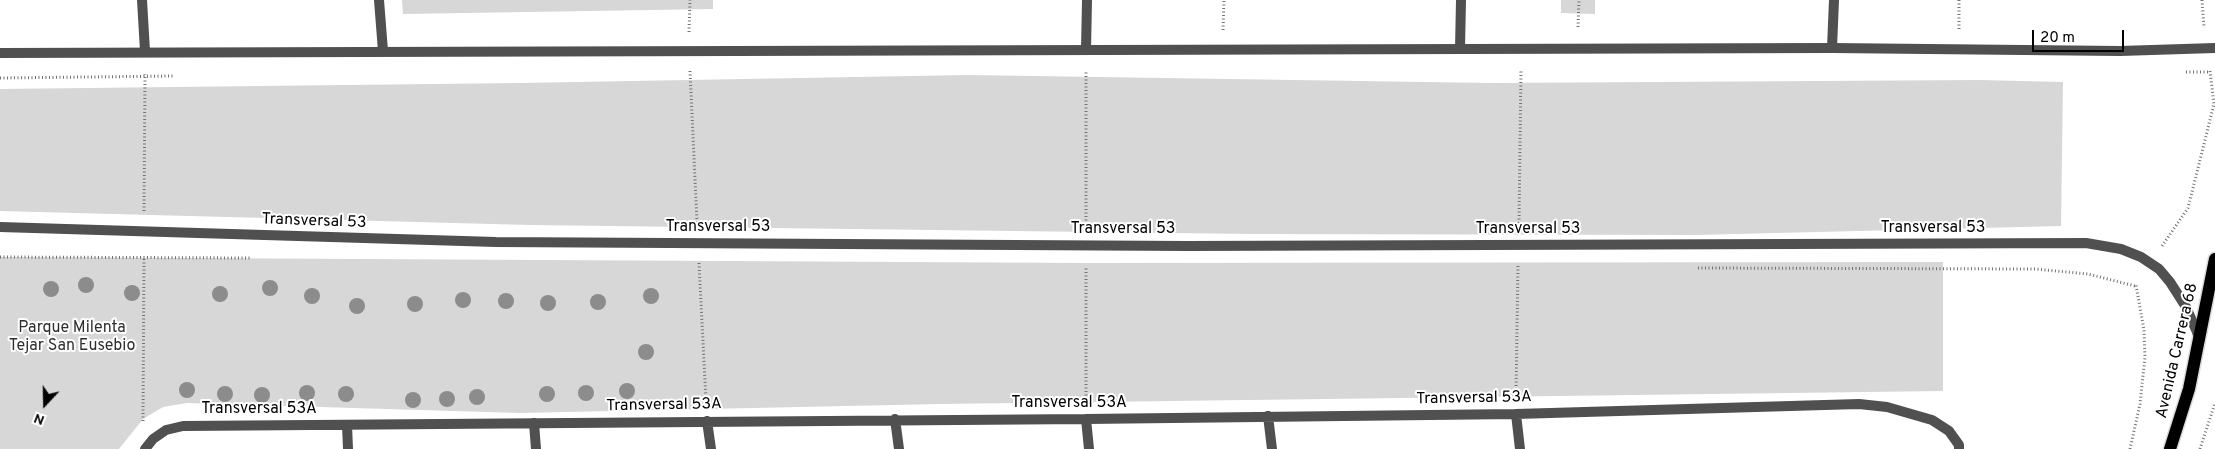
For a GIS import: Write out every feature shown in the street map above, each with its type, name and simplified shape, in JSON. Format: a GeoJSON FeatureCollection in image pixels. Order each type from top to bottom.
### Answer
{"type":"FeatureCollection","features":[{"type":"Feature","properties":{"kind":"main road","name":"Avenida Carrera 68"},"geometry":{"type":"LineString","coordinates":[[2170,449],[2189,390],[2215,259]]}},
{"type":"Feature","properties":{"kind":"street"},"geometry":{"type":"LineString","coordinates":[[142,0],[145,51]]}},
{"type":"Feature","properties":{"kind":"street"},"geometry":{"type":"LineString","coordinates":[[379,0],[383,51]]}},
{"type":"Feature","properties":{"kind":"street"},"geometry":{"type":"LineString","coordinates":[[1086,50],[1087,0]]}},
{"type":"Feature","properties":{"kind":"street"},"geometry":{"type":"LineString","coordinates":[[1460,50],[1461,0]]}},
{"type":"Feature","properties":{"kind":"street"},"geometry":{"type":"LineString","coordinates":[[1832,48],[1834,0]]}},
{"type":"Feature","properties":{"kind":"street"},"geometry":{"type":"LineString","coordinates":[[0,53],[145,51],[1832,48],[2120,50],[2215,48]]}},
{"type":"Feature","properties":{"kind":"street","name":"Transversal 53"},"geometry":{"type":"LineString","coordinates":[[0,227],[496,242],[1266,246],[2086,243],[2121,248],[2141,257],[2159,269],[2186,307],[2200,340]]}},
{"type":"Feature","properties":{"kind":"street","name":"Transversal 53A"},"geometry":{"type":"LineString","coordinates":[[145,449],[153,439],[166,430],[183,426],[1516,414],[1860,404],[1887,407],[1932,420],[1949,431],[1959,447]]}},
{"type":"Feature","properties":{"kind":"street"},"geometry":{"type":"LineString","coordinates":[[1516,414],[1520,449]]}},
{"type":"Feature","properties":{"kind":"street"},"geometry":{"type":"LineString","coordinates":[[1268,416],[1272,449]]}},
{"type":"Feature","properties":{"kind":"street"},"geometry":{"type":"LineString","coordinates":[[895,419],[899,449]]}},
{"type":"Feature","properties":{"kind":"street"},"geometry":{"type":"LineString","coordinates":[[1086,419],[1089,449]]}},
{"type":"Feature","properties":{"kind":"street"},"geometry":{"type":"LineString","coordinates":[[707,421],[711,449]]}},
{"type":"Feature","properties":{"kind":"street"},"geometry":{"type":"LineString","coordinates":[[534,423],[536,449]]}},
{"type":"Feature","properties":{"kind":"street"},"geometry":{"type":"LineString","coordinates":[[347,425],[348,449]]}},
{"type":"Feature","properties":{"kind":"path"},"geometry":{"type":"LineString","coordinates":[[689,51],[690,0]]}},
{"type":"Feature","properties":{"kind":"path"},"geometry":{"type":"LineString","coordinates":[[1223,31],[1224,0]]}},
{"type":"Feature","properties":{"kind":"path"},"geometry":{"type":"LineString","coordinates":[[1959,0],[1959,30]]}},
{"type":"Feature","properties":{"kind":"path"},"geometry":{"type":"LineString","coordinates":[[2202,0],[2202,12]]}},
{"type":"Feature","properties":{"kind":"path"},"geometry":{"type":"LineString","coordinates":[[2188,208],[2214,104]]}},
{"type":"Feature","properties":{"kind":"path"},"geometry":{"type":"LineString","coordinates":[[2130,449],[2140,404],[2145,357],[2144,330],[2135,286]]}},
{"type":"Feature","properties":{"kind":"path"},"geometry":{"type":"LineString","coordinates":[[2200,449],[2215,403]]}},
{"type":"Feature","properties":{"kind":"green space"},"geometry":{"type":"Polygon","coordinates":[[[402,0],[713,0],[713,9],[403,14],[402,0]]]}},
{"type":"Feature","properties":{"kind":"green space"},"geometry":{"type":"Polygon","coordinates":[[[1561,0],[1595,0],[1595,14],[1561,13],[1561,0]]]}},
{"type":"Feature","properties":{"kind":"green space"},"geometry":{"type":"Polygon","coordinates":[[[968,75],[1491,83],[1980,80],[2063,82],[2061,226],[1695,235],[1254,234],[530,225],[0,211],[0,89],[520,83],[968,75]]]}},
{"type":"Feature","properties":{"kind":"green space","name":"Parque Milenta Tejar San Eusebio"},"geometry":{"type":"Polygon","coordinates":[[[0,257],[1086,263],[1943,262],[1943,391],[940,404],[520,413],[187,403],[163,407],[143,419],[119,449],[0,449],[0,257]]]}}]}
